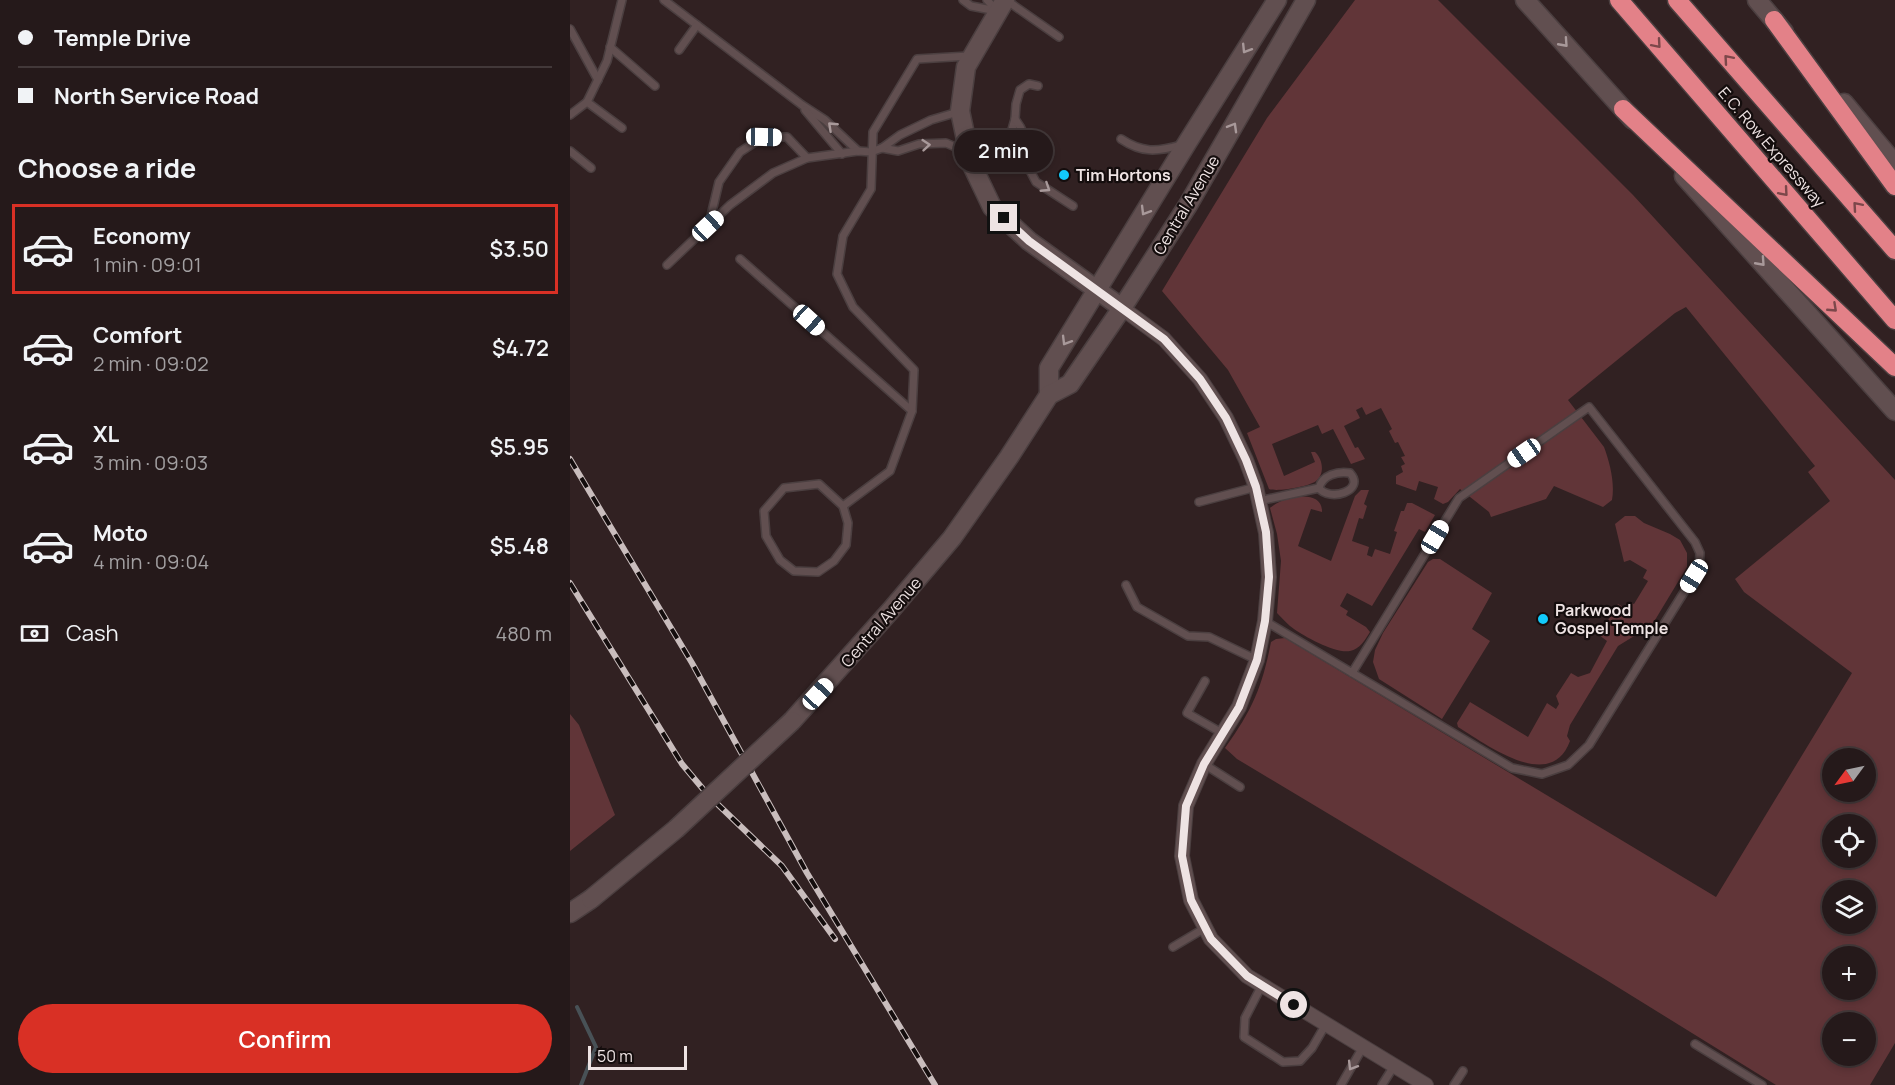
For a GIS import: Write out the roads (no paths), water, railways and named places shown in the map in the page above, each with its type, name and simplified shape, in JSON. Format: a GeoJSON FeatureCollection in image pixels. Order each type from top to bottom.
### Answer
{"type":"FeatureCollection","features":[{"type":"Feature","properties":{"kind":"highway","name":"E.C. Row Expressway"},"geometry":{"type":"LineString","coordinates":[[1619,0],[1895,320]]}},
{"type":"Feature","properties":{"kind":"highway","name":"E.C. Row Expressway"},"geometry":{"type":"LineString","coordinates":[[1677,0],[1895,250]]}},
{"type":"Feature","properties":{"kind":"highway"},"geometry":{"type":"LineString","coordinates":[[1774,20],[1895,186]]}},
{"type":"Feature","properties":{"kind":"highway"},"geometry":{"type":"LineString","coordinates":[[1623,109],[1895,367]]}},
{"type":"Feature","properties":{"kind":"street","name":"Central Avenue"},"geometry":{"type":"LineString","coordinates":[[1049,395],[1049,369],[1186,143],[1277,0]]}},
{"type":"Feature","properties":{"kind":"street","name":"Central Avenue"},"geometry":{"type":"LineString","coordinates":[[570,914],[676,829],[792,721],[952,538],[1049,395],[1070,384],[1122,308],[1188,205],[1306,0]]}},
{"type":"Feature","properties":{"kind":"street"},"geometry":{"type":"LineString","coordinates":[[1525,0],[1895,411]]}},
{"type":"Feature","properties":{"kind":"street"},"geometry":{"type":"LineString","coordinates":[[1757,0],[1895,164]]}},
{"type":"Feature","properties":{"kind":"street"},"geometry":{"type":"LineString","coordinates":[[999,3],[966,67],[960,111],[971,163],[992,207],[1029,241],[1164,339],[1200,379],[1226,418],[1246,460],[1256,487],[1266,532],[1269,577],[1265,621],[1257,660],[1239,707],[1204,764],[1186,806],[1182,856],[1191,900],[1211,939],[1247,976],[1426,1085]]}},
{"type":"Feature","properties":{"kind":"lane"},"geometry":{"type":"LineString","coordinates":[[570,116],[587,102],[607,61],[622,0]]}},
{"type":"Feature","properties":{"kind":"lane"},"geometry":{"type":"LineString","coordinates":[[664,0],[825,120],[858,151]]}},
{"type":"Feature","properties":{"kind":"lane"},"geometry":{"type":"LineString","coordinates":[[963,0],[971,6],[999,3],[1059,37]]}},
{"type":"Feature","properties":{"kind":"lane"},"geometry":{"type":"LineString","coordinates":[[679,50],[697,25]]}},
{"type":"Feature","properties":{"kind":"lane"},"geometry":{"type":"LineString","coordinates":[[570,29],[598,80]]}},
{"type":"Feature","properties":{"kind":"lane"},"geometry":{"type":"LineString","coordinates":[[610,47],[655,86]]}},
{"type":"Feature","properties":{"kind":"lane"},"geometry":{"type":"LineString","coordinates":[[843,506],[890,471],[912,411],[914,370],[853,307],[837,274],[843,236],[871,189],[873,132],[917,59],[971,56]]}},
{"type":"Feature","properties":{"kind":"lane"},"geometry":{"type":"LineString","coordinates":[[1038,86],[1029,84],[1020,90],[1011,133],[1018,156],[1026,163],[1036,182],[1073,206]]}},
{"type":"Feature","properties":{"kind":"lane"},"geometry":{"type":"LineString","coordinates":[[587,102],[622,128]]}},
{"type":"Feature","properties":{"kind":"lane"},"geometry":{"type":"LineString","coordinates":[[802,105],[842,154]]}},
{"type":"Feature","properties":{"kind":"lane"},"geometry":{"type":"LineString","coordinates":[[667,266],[730,206],[773,173],[807,158],[858,151],[872,152],[931,120],[960,111]]}},
{"type":"Feature","properties":{"kind":"lane"},"geometry":{"type":"LineString","coordinates":[[1015,119],[1022,129],[1028,152],[1026,163]]}},
{"type":"Feature","properties":{"kind":"lane"},"geometry":{"type":"LineString","coordinates":[[708,226],[719,182],[740,152],[764,137],[787,137],[807,158]]}},
{"type":"Feature","properties":{"kind":"lane"},"geometry":{"type":"LineString","coordinates":[[1121,138],[1129,144],[1151,152],[1186,143]]}},
{"type":"Feature","properties":{"kind":"lane"},"geometry":{"type":"LineString","coordinates":[[882,148],[898,151],[919,144],[946,143],[969,153]]}},
{"type":"Feature","properties":{"kind":"lane"},"geometry":{"type":"LineString","coordinates":[[570,151],[591,168]]}},
{"type":"Feature","properties":{"kind":"lane"},"geometry":{"type":"LineString","coordinates":[[740,259],[912,411]]}},
{"type":"Feature","properties":{"kind":"lane"},"geometry":{"type":"LineString","coordinates":[[1265,621],[1352,673],[1512,768],[1542,774],[1568,765],[1589,746],[1699,568],[1700,553],[1695,542],[1589,407],[1459,498],[1352,673]]}},
{"type":"Feature","properties":{"kind":"lane"},"geometry":{"type":"LineString","coordinates":[[1344,472],[1350,473],[1354,478],[1355,484],[1346,492],[1328,495],[1320,488],[1321,481],[1325,477],[1344,472]]}},
{"type":"Feature","properties":{"kind":"lane"},"geometry":{"type":"LineString","coordinates":[[819,484],[843,506],[848,523],[846,545],[834,561],[818,573],[794,571],[780,560],[766,536],[764,511],[784,488],[819,484]]}},
{"type":"Feature","properties":{"kind":"lane"},"geometry":{"type":"LineString","coordinates":[[1199,502],[1256,487]]}},
{"type":"Feature","properties":{"kind":"lane"},"geometry":{"type":"LineString","coordinates":[[1259,501],[1320,488]]}},
{"type":"Feature","properties":{"kind":"lane"},"geometry":{"type":"LineString","coordinates":[[1126,585],[1137,607],[1188,636],[1209,637],[1257,660]]}},
{"type":"Feature","properties":{"kind":"lane"},"geometry":{"type":"LineString","coordinates":[[1205,681],[1187,712],[1222,733]]}},
{"type":"Feature","properties":{"kind":"lane"},"geometry":{"type":"LineString","coordinates":[[1204,764],[1240,787]]}},
{"type":"Feature","properties":{"kind":"lane"},"geometry":{"type":"LineString","coordinates":[[1173,947],[1205,927]]}},
{"type":"Feature","properties":{"kind":"lane"},"geometry":{"type":"LineString","coordinates":[[1262,985],[1245,1018],[1244,1037],[1283,1062],[1300,1061],[1312,1048],[1326,1024]]}},
{"type":"Feature","properties":{"kind":"lane"},"geometry":{"type":"LineString","coordinates":[[1695,1044],[1762,1085]]}},
{"type":"Feature","properties":{"kind":"lane"},"geometry":{"type":"LineString","coordinates":[[1341,1085],[1363,1047]]}},
{"type":"Feature","properties":{"kind":"lane"},"geometry":{"type":"LineString","coordinates":[[1382,1085],[1394,1066]]}},
{"type":"Feature","properties":{"kind":"lane"},"geometry":{"type":"LineString","coordinates":[[1454,1085],[1463,1071]]}},
{"type":"Feature","properties":{"kind":"waterway"},"geometry":{"type":"LineString","coordinates":[[577,1007],[596,1047],[581,1085]]}},
{"type":"Feature","properties":{"kind":"railway"},"geometry":{"type":"LineString","coordinates":[[570,459],[692,663],[807,873],[935,1085]]}},
{"type":"Feature","properties":{"kind":"railway"},"geometry":{"type":"LineString","coordinates":[[570,583],[682,764],[708,795],[782,866],[835,939]]}},
{"type":"Feature","properties":{"kind":"place","name":"Tim Hortons"},"geometry":{"type":"Point","coordinates":[1064,175]}},
{"type":"Feature","properties":{"kind":"place","name":"Parkwood Gospel Temple"},"geometry":{"type":"Point","coordinates":[1543,619]}}]}
